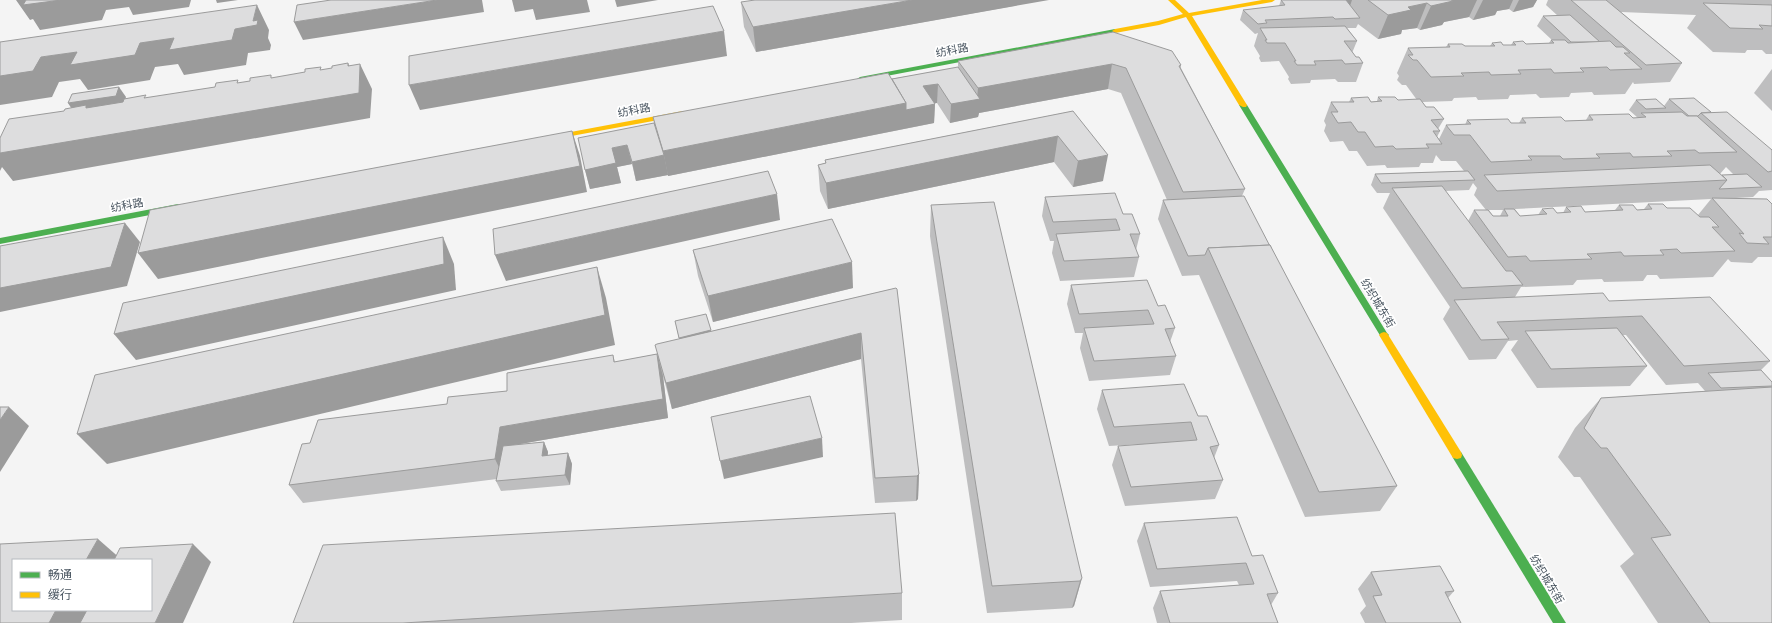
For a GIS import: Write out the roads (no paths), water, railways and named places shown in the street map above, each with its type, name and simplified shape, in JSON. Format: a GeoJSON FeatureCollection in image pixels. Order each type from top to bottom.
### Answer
{"type":"FeatureCollection","features":[{"type":"Feature","properties":{"kind":"street","name":"纺织城东街"},"geometry":{"type":"LineString","coordinates":[[1171,0],[1188,15],[1560,623]]}},
{"type":"Feature","properties":{"kind":"street","name":"纺科路"},"geometry":{"type":"LineString","coordinates":[[854,81],[1159,23],[1188,15],[1272,0]]}},
{"type":"Feature","properties":{"kind":"street","name":"纺科路"},"geometry":{"type":"LineString","coordinates":[[533,141],[689,112]]}},
{"type":"Feature","properties":{"kind":"street","name":"纺科路"},"geometry":{"type":"LineString","coordinates":[[0,241],[188,206]]}}]}
